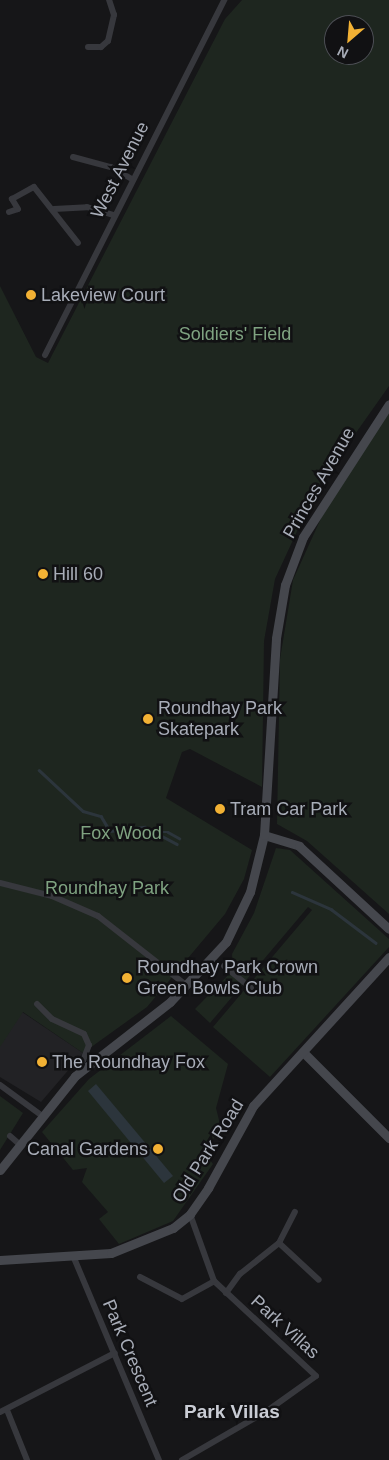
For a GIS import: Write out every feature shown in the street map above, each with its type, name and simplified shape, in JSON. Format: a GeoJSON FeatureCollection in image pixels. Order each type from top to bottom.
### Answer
{"type":"FeatureCollection","features":[{"type":"Feature","properties":{"kind":"street"},"geometry":{"type":"LineString","coordinates":[[88,47],[102,47],[110,37],[114,15],[109,0]]}},
{"type":"Feature","properties":{"kind":"street","name":"West Avenue"},"geometry":{"type":"LineString","coordinates":[[45,355],[132,179],[224,0]]}},
{"type":"Feature","properties":{"kind":"street"},"geometry":{"type":"LineString","coordinates":[[72,158],[111,167],[132,179]]}},
{"type":"Feature","properties":{"kind":"street"},"geometry":{"type":"LineString","coordinates":[[9,212],[18,209],[12,199],[34,187],[54,209],[78,242]]}},
{"type":"Feature","properties":{"kind":"street"},"geometry":{"type":"LineString","coordinates":[[54,209],[87,207],[114,215]]}},
{"type":"Feature","properties":{"kind":"street","name":"Princes Avenue"},"geometry":{"type":"LineString","coordinates":[[0,1170],[18,1143],[75,1076],[186,985],[226,942],[250,892],[264,835],[276,638],[285,585],[303,537],[338,476],[389,404]]}},
{"type":"Feature","properties":{"kind":"street"},"geometry":{"type":"LineString","coordinates":[[264,835],[299,846],[389,929]]}},
{"type":"Feature","properties":{"kind":"street"},"geometry":{"type":"LineString","coordinates":[[0,884],[52,896],[98,916],[186,985]]}},
{"type":"Feature","properties":{"kind":"street","name":"Old Park Road"},"geometry":{"type":"LineString","coordinates":[[0,1260],[74,1258],[111,1253],[144,1242],[190,1214],[253,1106],[389,957]]}},
{"type":"Feature","properties":{"kind":"street"},"geometry":{"type":"LineString","coordinates":[[224,966],[250,988]]}},
{"type":"Feature","properties":{"kind":"street"},"geometry":{"type":"LineString","coordinates":[[38,1004],[52,1019],[84,1034],[89,1045],[83,1061]]}},
{"type":"Feature","properties":{"kind":"street"},"geometry":{"type":"LineString","coordinates":[[303,1052],[389,1138]]}},
{"type":"Feature","properties":{"kind":"street"},"geometry":{"type":"LineString","coordinates":[[0,1085],[41,1115]]}},
{"type":"Feature","properties":{"kind":"street"},"geometry":{"type":"LineString","coordinates":[[10,1136],[18,1143]]}},
{"type":"Feature","properties":{"kind":"street"},"geometry":{"type":"LineString","coordinates":[[226,1293],[240,1274],[279,1243],[295,1212]]}},
{"type":"Feature","properties":{"kind":"street","name":"Park Villas"},"geometry":{"type":"LineString","coordinates":[[182,1460],[267,1411],[316,1376],[214,1281],[190,1214]]}},
{"type":"Feature","properties":{"kind":"street"},"geometry":{"type":"LineString","coordinates":[[279,1243],[319,1280]]}},
{"type":"Feature","properties":{"kind":"street","name":"Park Crescent"},"geometry":{"type":"LineString","coordinates":[[74,1258],[159,1460]]}},
{"type":"Feature","properties":{"kind":"street"},"geometry":{"type":"LineString","coordinates":[[140,1277],[182,1299],[214,1281]]}},
{"type":"Feature","properties":{"kind":"street"},"geometry":{"type":"LineString","coordinates":[[27,1460],[3,1411],[115,1353]]}},
{"type":"Feature","properties":{"kind":"shaded area"},"geometry":{"type":"Polygon","coordinates":[[[22,1012],[83,1053],[41,1102],[0,1077],[0,1024],[22,1012]]]}},
{"type":"Feature","properties":{"kind":"shaded area"},"geometry":{"type":"Polygon","coordinates":[[[96,1084],[173,1176],[164,1183],[88,1091],[96,1084]]]}},
{"type":"Feature","properties":{"kind":"green space","name":"Soldiers' Field"},"geometry":{"type":"Polygon","coordinates":[[[242,0],[389,0],[389,386],[317,488],[275,579],[264,641],[262,787],[190,749],[182,752],[166,798],[252,850],[244,879],[225,914],[147,1007],[83,1053],[23,1012],[0,1047],[0,286],[36,357],[48,363],[225,19],[242,0]]]}},
{"type":"Feature","properties":{"kind":"green space"},"geometry":{"type":"Polygon","coordinates":[[[389,413],[389,914],[307,841],[277,824],[280,659],[293,580],[327,505],[389,413]]]}},
{"type":"Feature","properties":{"kind":"green space"},"geometry":{"type":"Polygon","coordinates":[[[276,848],[290,850],[389,939],[389,947],[270,1077],[213,1027],[312,910],[308,907],[210,1023],[195,1009],[233,970],[232,954],[254,913],[276,848]]]}},
{"type":"Feature","properties":{"kind":"green space"},"geometry":{"type":"Polygon","coordinates":[[[171,1016],[228,1064],[216,1108],[221,1128],[204,1152],[213,1164],[173,1221],[119,1244],[99,1219],[108,1212],[82,1182],[87,1168],[73,1170],[42,1132],[89,1079],[171,1016]]]}},
{"type":"Feature","properties":{"kind":"green space"},"geometry":{"type":"Polygon","coordinates":[[[0,1096],[23,1113],[0,1150],[0,1096]]]}},
{"type":"Feature","properties":{"kind":"waterway"},"geometry":{"type":"LineString","coordinates":[[39,770],[83,811],[101,816],[110,831],[145,827],[177,844]]}},
{"type":"Feature","properties":{"kind":"waterway"},"geometry":{"type":"LineString","coordinates":[[155,832],[168,832],[179,838]]}},
{"type":"Feature","properties":{"kind":"waterway"},"geometry":{"type":"LineString","coordinates":[[292,892],[331,909],[376,943]]}},
{"type":"Feature","properties":{"kind":"place","name":"Lakeview Court"},"geometry":{"type":"Point","coordinates":[31,295]}},
{"type":"Feature","properties":{"kind":"place","name":"Hill 60"},"geometry":{"type":"Point","coordinates":[43,574]}},
{"type":"Feature","properties":{"kind":"place","name":"Roundhay Park Skatepark"},"geometry":{"type":"Point","coordinates":[148,719]}},
{"type":"Feature","properties":{"kind":"place","name":"Tram Car Park"},"geometry":{"type":"Point","coordinates":[220,809]}},
{"type":"Feature","properties":{"kind":"place","name":"Roundhay Park Crown Green Bowls Club"},"geometry":{"type":"Point","coordinates":[127,978]}},
{"type":"Feature","properties":{"kind":"place","name":"The Roundhay Fox"},"geometry":{"type":"Point","coordinates":[42,1062]}},
{"type":"Feature","properties":{"kind":"place","name":"Canal Gardens"},"geometry":{"type":"Point","coordinates":[158,1149]}},
{"type":"Feature","properties":{"kind":"district","name":"Park Villas"},"geometry":{"type":"Point","coordinates":[232,1412]}},
{"type":"Feature","properties":{"kind":"park label","name":"Fox Wood"},"geometry":{"type":"Point","coordinates":[121,833]}},
{"type":"Feature","properties":{"kind":"park label","name":"Roundhay Park"},"geometry":{"type":"Point","coordinates":[107,888]}}]}
